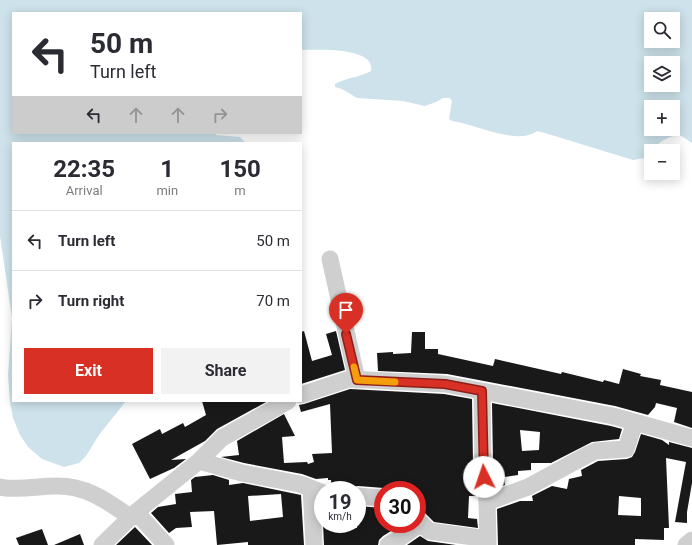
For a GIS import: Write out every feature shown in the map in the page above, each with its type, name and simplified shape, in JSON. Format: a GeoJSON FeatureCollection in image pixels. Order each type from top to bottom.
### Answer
{"type":"FeatureCollection","features":[{"type":"Feature","properties":{"kind":"street"},"geometry":{"type":"LineString","coordinates":[[330,259],[357,380]]}},
{"type":"Feature","properties":{"kind":"street"},"geometry":{"type":"LineString","coordinates":[[302,395],[350,379],[445,384],[613,416],[692,438]]}},
{"type":"Feature","properties":{"kind":"street"},"geometry":{"type":"LineString","coordinates":[[426,529],[429,532],[488,542],[487,502],[483,464],[482,391]]}},
{"type":"Feature","properties":{"kind":"street"},"geometry":{"type":"LineString","coordinates":[[102,545],[133,515],[199,461],[222,438],[286,402]]}},
{"type":"Feature","properties":{"kind":"street"},"geometry":{"type":"LineString","coordinates":[[487,502],[528,487],[596,451],[626,449],[635,422]]}},
{"type":"Feature","properties":{"kind":"street"},"geometry":{"type":"LineString","coordinates":[[199,461],[242,473],[300,484],[314,489]]}},
{"type":"Feature","properties":{"kind":"street"},"geometry":{"type":"LineString","coordinates":[[0,487],[18,489],[57,486],[84,489],[133,515],[166,545]]}},
{"type":"Feature","properties":{"kind":"street"},"geometry":{"type":"LineString","coordinates":[[314,545],[315,533]]}},
{"type":"Feature","properties":{"kind":"street"},"geometry":{"type":"LineString","coordinates":[[388,545],[405,533]]}},
{"type":"Feature","properties":{"kind":"street"},"geometry":{"type":"LineString","coordinates":[[686,545],[692,540]]}},
{"type":"Feature","properties":{"kind":"water"},"geometry":{"type":"Polygon","coordinates":[[[0,0],[692,0],[692,143],[680,136],[680,100],[644,100],[644,136],[673,136],[659,144],[644,144],[644,158],[633,160],[537,131],[529,135],[507,135],[452,121],[449,119],[452,101],[450,98],[443,98],[425,106],[403,101],[357,98],[342,89],[335,87],[335,84],[371,71],[370,63],[364,57],[355,53],[331,50],[302,50],[302,12],[12,12],[12,134],[216,134],[240,137],[245,142],[12,142],[12,318],[0,236],[0,0]]]}},
{"type":"Feature","properties":{"kind":"water"},"geometry":{"type":"Polygon","coordinates":[[[12,318],[12,402],[125,402],[99,435],[86,456],[79,463],[64,467],[42,459],[28,447],[20,435],[13,418],[8,375],[12,318]]]}},
{"type":"Feature","properties":{"kind":"building"},"geometry":{"type":"Polygon","coordinates":[[[304,331],[312,361],[332,355],[326,334],[336,331],[345,370],[302,384],[302,332],[304,331]]]}},
{"type":"Feature","properties":{"kind":"building"},"geometry":{"type":"Polygon","coordinates":[[[412,332],[425,332],[425,349],[438,349],[438,354],[493,366],[495,359],[561,374],[562,372],[603,382],[604,380],[619,384],[623,369],[641,374],[640,376],[661,380],[660,385],[692,392],[692,428],[674,422],[677,408],[656,403],[655,407],[648,415],[615,406],[447,374],[378,371],[377,353],[411,353],[412,332]]]}},
{"type":"Feature","properties":{"kind":"building"},"geometry":{"type":"Polygon","coordinates":[[[350,389],[444,394],[472,399],[473,464],[476,496],[469,496],[468,518],[477,519],[478,528],[434,522],[426,514],[426,481],[374,481],[374,487],[366,487],[366,481],[331,481],[328,480],[328,478],[316,479],[302,474],[221,457],[239,455],[237,441],[284,414],[295,436],[282,437],[284,463],[307,462],[308,464],[314,462],[312,454],[332,453],[330,404],[301,412],[299,405],[350,389]]]}},
{"type":"Feature","properties":{"kind":"building"},"geometry":{"type":"Polygon","coordinates":[[[202,402],[266,402],[217,429],[205,441],[171,460],[186,459],[174,468],[150,479],[132,444],[160,429],[162,434],[183,423],[185,427],[206,415],[202,402]]]}},
{"type":"Feature","properties":{"kind":"building"},"geometry":{"type":"Polygon","coordinates":[[[492,403],[622,429],[619,439],[592,442],[551,463],[531,463],[531,470],[518,471],[518,475],[504,477],[505,485],[496,488],[493,463],[492,403]],[[520,430],[522,451],[539,450],[540,432],[520,430]]]}},
{"type":"Feature","properties":{"kind":"building"},"geometry":{"type":"Polygon","coordinates":[[[641,434],[662,440],[669,445],[669,442],[692,448],[692,483],[687,512],[687,523],[675,522],[686,462],[666,458],[669,528],[664,528],[664,540],[635,539],[635,545],[498,545],[497,509],[520,501],[533,501],[532,496],[552,486],[567,489],[569,479],[582,476],[581,470],[598,461],[627,459],[632,457],[641,434]],[[619,496],[618,515],[641,516],[641,498],[619,496]]]}},
{"type":"Feature","properties":{"kind":"building"},"geometry":{"type":"Polygon","coordinates":[[[213,475],[229,480],[229,485],[243,483],[301,495],[304,545],[248,545],[248,542],[217,545],[214,511],[190,512],[192,527],[176,528],[169,533],[151,513],[158,507],[176,504],[175,494],[192,492],[191,480],[195,477],[213,475]],[[281,494],[248,496],[250,521],[283,517],[281,494]]]}},
{"type":"Feature","properties":{"kind":"building"},"geometry":{"type":"Polygon","coordinates":[[[366,507],[374,507],[374,533],[388,533],[379,540],[378,545],[324,545],[323,533],[366,533],[366,507]]]}},
{"type":"Feature","properties":{"kind":"building"},"geometry":{"type":"Polygon","coordinates":[[[135,527],[152,545],[116,545],[135,527]]]}},
{"type":"Feature","properties":{"kind":"building"},"geometry":{"type":"Polygon","coordinates":[[[42,529],[48,545],[19,545],[16,538],[42,529]]]}},
{"type":"Feature","properties":{"kind":"building"},"geometry":{"type":"Polygon","coordinates":[[[80,534],[84,545],[54,545],[80,534]]]}},
{"type":"Feature","properties":{"kind":"building"},"geometry":{"type":"Polygon","coordinates":[[[420,536],[428,541],[456,545],[407,545],[420,536]]]}},
{"type":"Feature","properties":{"kind":"slow traffic"},"geometry":{"type":"LineString","coordinates":[[354,367],[357,380],[395,382]]}},
{"type":"Feature","properties":{"kind":"route"},"geometry":{"type":"LineString","coordinates":[[346,334],[357,380],[445,384],[482,391],[484,477]]}}]}
